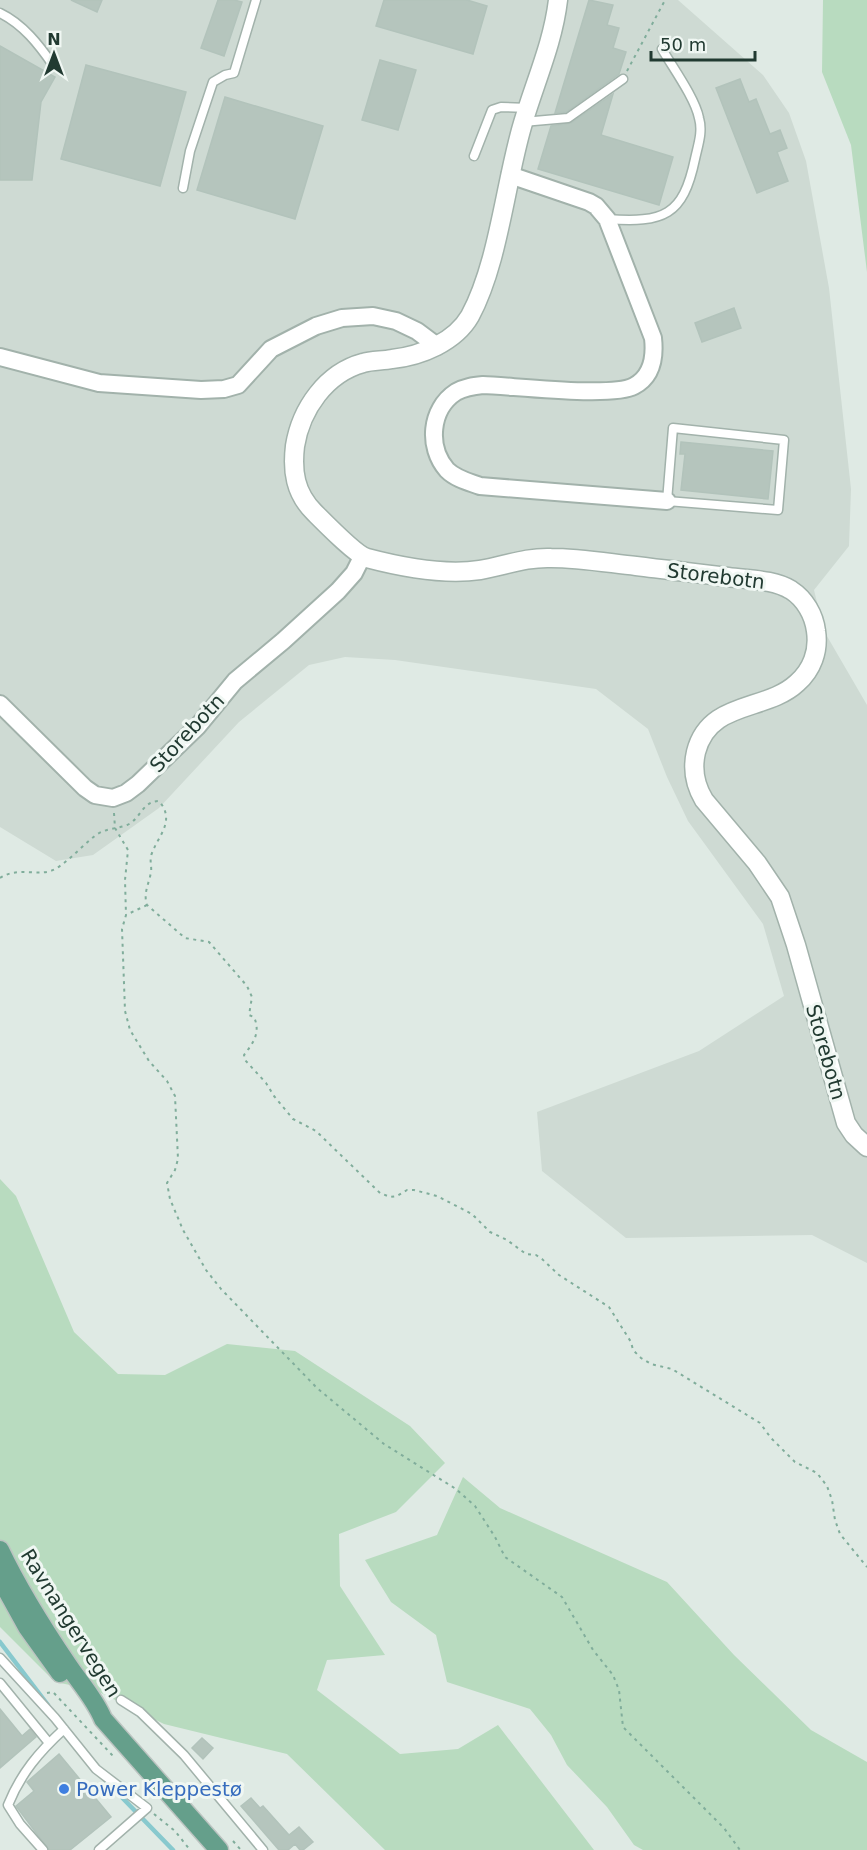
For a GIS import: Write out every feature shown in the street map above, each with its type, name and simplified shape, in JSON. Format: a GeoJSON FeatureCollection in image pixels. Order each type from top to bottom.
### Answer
{"type":"FeatureCollection","features":[{"type":"Feature","properties":{"kind":"main road","name":"Ravnangervegen"},"geometry":{"type":"LineString","coordinates":[[0,1550],[29,1606],[104,1719],[219,1850]]}},
{"type":"Feature","properties":{"kind":"main road","name":"Ravnangervegen"},"geometry":{"type":"LineString","coordinates":[[0,1578],[17,1611],[45,1654],[91,1712],[104,1719]]}},
{"type":"Feature","properties":{"kind":"street"},"geometry":{"type":"LineString","coordinates":[[362,557],[308,506],[296,484],[293,466],[295,447],[307,408],[326,385],[346,369],[366,362],[395,359],[422,352],[458,333],[469,318],[480,294],[491,256],[526,115],[555,23],[558,0]]}},
{"type":"Feature","properties":{"kind":"street"},"geometry":{"type":"LineString","coordinates":[[510,175],[589,202],[596,206],[607,219],[653,338],[654,358],[646,375],[635,386],[616,391],[469,386],[453,394],[440,410],[435,424],[434,441],[439,457],[447,470],[462,480],[480,486],[667,501]]}},
{"type":"Feature","properties":{"kind":"street"},"geometry":{"type":"LineString","coordinates":[[0,357],[99,383],[201,390],[224,389],[238,385],[271,349],[316,326],[342,318],[373,316],[396,321],[417,331],[436,345]]}},
{"type":"Feature","properties":{"kind":"street","name":"Storebotn"},"geometry":{"type":"LineString","coordinates":[[113,798],[126,793],[169,755],[198,726],[235,681],[339,591],[354,573],[362,557],[439,571],[480,570],[519,560],[551,558],[772,583],[790,590],[805,604],[815,624],[816,651],[807,672],[789,690],[734,710],[712,724],[697,746],[694,771],[699,793],[757,863],[780,897],[796,945],[846,1122],[854,1135],[867,1147]]}},
{"type":"Feature","properties":{"kind":"street"},"geometry":{"type":"LineString","coordinates":[[0,704],[85,788],[95,795],[113,798]]}},
{"type":"Feature","properties":{"kind":"lane"},"geometry":{"type":"LineString","coordinates":[[183,188],[190,151],[213,82],[234,73],[256,0]]}},
{"type":"Feature","properties":{"kind":"lane"},"geometry":{"type":"LineString","coordinates":[[0,13],[19,24],[53,65]]}},
{"type":"Feature","properties":{"kind":"lane"},"geometry":{"type":"LineString","coordinates":[[607,219],[632,220],[667,214],[681,201],[690,182],[701,131],[699,117],[662,49]]}},
{"type":"Feature","properties":{"kind":"lane"},"geometry":{"type":"LineString","coordinates":[[474,156],[492,110],[501,107],[526,115],[568,118],[623,79]]}},
{"type":"Feature","properties":{"kind":"lane"},"geometry":{"type":"LineString","coordinates":[[673,428],[784,440],[777,510],[667,501],[673,428]]}},
{"type":"Feature","properties":{"kind":"lane"},"geometry":{"type":"LineString","coordinates":[[0,1658],[64,1729],[96,1769],[147,1808],[99,1850]]}},
{"type":"Feature","properties":{"kind":"lane"},"geometry":{"type":"LineString","coordinates":[[0,1683],[49,1743]]}},
{"type":"Feature","properties":{"kind":"lane"},"geometry":{"type":"LineString","coordinates":[[121,1700],[140,1712],[184,1755],[263,1850]]}},
{"type":"Feature","properties":{"kind":"lane"},"geometry":{"type":"LineString","coordinates":[[43,1850],[20,1824],[8,1805],[21,1775],[64,1729]]}},
{"type":"Feature","properties":{"kind":"path"},"geometry":{"type":"LineString","coordinates":[[623,79],[664,2],[668,0]]}},
{"type":"Feature","properties":{"kind":"path"},"geometry":{"type":"LineString","coordinates":[[113,798],[115,828],[128,850],[125,880],[126,915],[122,929],[125,1011],[130,1030],[149,1061],[167,1081],[175,1096],[178,1159],[175,1170],[167,1183],[170,1199],[183,1230],[206,1270],[221,1289],[316,1388],[384,1444],[456,1489],[475,1506],[505,1557],[562,1597],[593,1650],[613,1675],[619,1689],[623,1727],[724,1828],[740,1850]]}},
{"type":"Feature","properties":{"kind":"path"},"geometry":{"type":"LineString","coordinates":[[0,878],[9,873],[25,871],[46,873],[55,869],[96,835],[129,825],[146,805],[159,801],[163,805],[166,822],[150,858],[152,871],[147,884],[145,899],[147,905],[185,938],[209,942],[247,986],[252,997],[249,1015],[254,1017],[258,1032],[244,1055],[245,1060],[293,1119],[316,1131],[380,1193],[390,1197],[407,1190],[414,1190],[437,1196],[472,1214],[490,1232],[507,1240],[526,1254],[536,1255],[559,1275],[609,1307],[631,1342],[633,1350],[641,1358],[651,1364],[672,1370],[760,1423],[771,1438],[795,1462],[823,1479],[832,1500],[840,1534],[867,1567]]}},
{"type":"Feature","properties":{"kind":"path"},"geometry":{"type":"LineString","coordinates":[[126,915],[147,905]]}},
{"type":"Feature","properties":{"kind":"path"},"geometry":{"type":"LineString","coordinates":[[34,1695],[53,1692],[115,1758]]}},
{"type":"Feature","properties":{"kind":"path"},"geometry":{"type":"LineString","coordinates":[[147,1808],[175,1830],[190,1850]]}},
{"type":"Feature","properties":{"kind":"shaded area"},"geometry":{"type":"Polygon","coordinates":[[[0,0],[678,0],[763,75],[789,113],[806,161],[829,288],[851,489],[849,546],[814,590],[824,631],[867,705],[867,1263],[812,1235],[626,1238],[542,1171],[537,1112],[699,1051],[784,996],[763,924],[688,821],[648,729],[596,689],[395,660],[345,657],[309,665],[239,722],[159,808],[93,855],[56,861],[0,827],[0,0]]]}},
{"type":"Feature","properties":{"kind":"green space"},"geometry":{"type":"Polygon","coordinates":[[[823,0],[867,0],[867,272],[851,145],[822,72],[823,0]]]}},
{"type":"Feature","properties":{"kind":"green space"},"geometry":{"type":"Polygon","coordinates":[[[0,1179],[16,1196],[74,1332],[118,1374],[165,1375],[227,1344],[295,1351],[410,1426],[445,1463],[396,1512],[339,1534],[340,1586],[385,1655],[327,1660],[317,1690],[400,1754],[458,1749],[498,1725],[594,1850],[385,1850],[287,1754],[164,1724],[95,1690],[55,1682],[0,1627],[0,1179]]]}},
{"type":"Feature","properties":{"kind":"green space"},"geometry":{"type":"Polygon","coordinates":[[[463,1477],[500,1508],[667,1582],[734,1655],[811,1730],[867,1762],[867,1850],[643,1850],[634,1845],[607,1807],[567,1765],[551,1735],[530,1709],[447,1682],[436,1635],[391,1602],[365,1560],[437,1535],[463,1477]]]}},
{"type":"Feature","properties":{"kind":"building"},"geometry":{"type":"Polygon","coordinates":[[[71,0],[102,0],[97,12],[71,0]]]}},
{"type":"Feature","properties":{"kind":"building"},"geometry":{"type":"Polygon","coordinates":[[[218,0],[242,2],[224,56],[201,48],[218,0]]]}},
{"type":"Feature","properties":{"kind":"building"},"geometry":{"type":"Polygon","coordinates":[[[384,0],[467,0],[487,6],[473,54],[376,26],[384,0]]]}},
{"type":"Feature","properties":{"kind":"building"},"geometry":{"type":"Polygon","coordinates":[[[589,0],[613,5],[607,25],[619,28],[613,48],[626,52],[619,74],[566,112],[555,113],[589,0]]]}},
{"type":"Feature","properties":{"kind":"building"},"geometry":{"type":"Polygon","coordinates":[[[0,46],[55,77],[41,102],[32,180],[0,180],[0,46]]]}},
{"type":"Feature","properties":{"kind":"building"},"geometry":{"type":"Polygon","coordinates":[[[380,60],[416,70],[398,130],[362,120],[380,60]]]}},
{"type":"Feature","properties":{"kind":"building"},"geometry":{"type":"Polygon","coordinates":[[[86,65],[186,92],[160,186],[61,159],[86,65]]]}},
{"type":"Feature","properties":{"kind":"building"},"geometry":{"type":"Polygon","coordinates":[[[740,79],[749,102],[756,99],[770,134],[780,130],[787,148],[777,152],[788,181],[757,193],[716,88],[740,79]]]}},
{"type":"Feature","properties":{"kind":"building"},"geometry":{"type":"Polygon","coordinates":[[[613,94],[601,135],[673,157],[659,205],[538,169],[551,126],[571,123],[613,94]]]}},
{"type":"Feature","properties":{"kind":"building"},"geometry":{"type":"Polygon","coordinates":[[[225,97],[323,126],[295,219],[197,190],[225,97]]]}},
{"type":"Feature","properties":{"kind":"building"},"geometry":{"type":"Polygon","coordinates":[[[734,308],[741,328],[702,342],[695,323],[734,308]]]}},
{"type":"Feature","properties":{"kind":"building"},"geometry":{"type":"Polygon","coordinates":[[[681,442],[773,451],[768,499],[681,490],[685,454],[680,454],[681,442]]]}},
{"type":"Feature","properties":{"kind":"building"},"geometry":{"type":"Polygon","coordinates":[[[0,1709],[22,1736],[30,1729],[36,1737],[0,1768],[0,1709]]]}},
{"type":"Feature","properties":{"kind":"building"},"geometry":{"type":"Polygon","coordinates":[[[202,1738],[213,1748],[203,1759],[192,1748],[202,1738]]]}},
{"type":"Feature","properties":{"kind":"building"},"geometry":{"type":"Polygon","coordinates":[[[59,1754],[111,1817],[70,1850],[49,1850],[16,1806],[34,1791],[27,1782],[59,1754]]]}},
{"type":"Feature","properties":{"kind":"building"},"geometry":{"type":"Polygon","coordinates":[[[251,1798],[260,1808],[263,1806],[289,1835],[299,1827],[313,1842],[303,1850],[295,1844],[288,1850],[279,1850],[241,1806],[251,1798]]]}},
{"type":"Feature","properties":{"kind":"waterway"},"geometry":{"type":"LineString","coordinates":[[0,1642],[48,1705]]}},
{"type":"Feature","properties":{"kind":"waterway"},"geometry":{"type":"LineString","coordinates":[[106,1781],[173,1850]]}},
{"type":"Feature","properties":{"kind":"place","name":"Power Kleppestø"},"geometry":{"type":"Point","coordinates":[64,1789]}}]}
